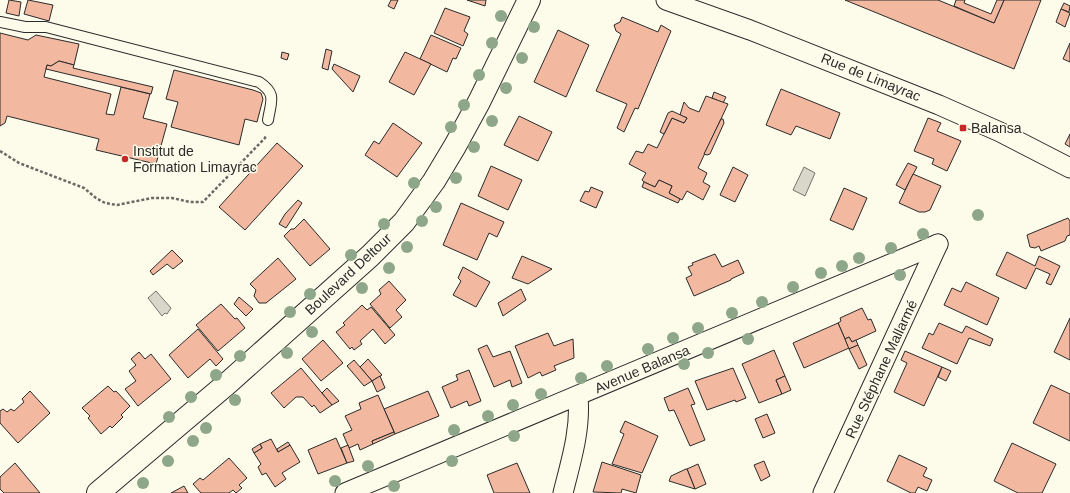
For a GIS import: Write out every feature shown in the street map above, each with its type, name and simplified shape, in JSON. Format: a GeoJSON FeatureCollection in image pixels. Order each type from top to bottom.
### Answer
{"type":"FeatureCollection","features":[{"type":"Feature","properties":{"kind":"street","name":"Boulevard Deltour"},"geometry":{"type":"LineString","coordinates":[[98,493],[229,382],[370,256],[404,222],[434,181],[455,146],[479,102],[529,0]]}},
{"type":"Feature","properties":{"kind":"street","name":"Rue de Limayrac"},"geometry":{"type":"LineString","coordinates":[[666,0],[750,30],[939,105],[995,130],[1070,168]]}},
{"type":"Feature","properties":{"kind":"street","name":"Avenue Balansa"},"geometry":{"type":"LineString","coordinates":[[346,493],[938,244]]}},
{"type":"Feature","properties":{"kind":"street","name":"Rue Stéphane Mallarmé"},"geometry":{"type":"LineString","coordinates":[[823,493],[938,244]]}},
{"type":"Feature","properties":{"kind":"street"},"geometry":{"type":"LineString","coordinates":[[562,493],[577,436],[579,411],[578,396]]}},
{"type":"Feature","properties":{"kind":"lane"},"geometry":{"type":"LineString","coordinates":[[0,22],[25,27],[46,26],[259,82],[268,88],[272,97],[268,120]]}},
{"type":"Feature","properties":{"kind":"path"},"geometry":{"type":"LineString","coordinates":[[0,151],[19,163],[84,188],[105,203],[117,205],[152,198],[172,198],[190,202],[203,202],[265,138],[268,120]]}},
{"type":"Feature","properties":{"kind":"shaded area"},"geometry":{"type":"Polygon","coordinates":[[[804,167],[815,173],[805,196],[793,190],[804,167]]]}},
{"type":"Feature","properties":{"kind":"shaded area"},"geometry":{"type":"Polygon","coordinates":[[[156,291],[171,308],[167,314],[165,313],[162,316],[148,298],[156,291]]]}},
{"type":"Feature","properties":{"kind":"building"},"geometry":{"type":"Polygon","coordinates":[[[9,0],[21,2],[19,16],[6,13],[9,0]]]}},
{"type":"Feature","properties":{"kind":"building"},"geometry":{"type":"Polygon","coordinates":[[[28,0],[53,5],[49,21],[24,14],[28,0]]]}},
{"type":"Feature","properties":{"kind":"building"},"geometry":{"type":"Polygon","coordinates":[[[391,0],[398,0],[394,9],[388,6],[391,0]]]}},
{"type":"Feature","properties":{"kind":"building"},"geometry":{"type":"Polygon","coordinates":[[[467,0],[486,0],[485,6],[467,0]]]}},
{"type":"Feature","properties":{"kind":"building"},"geometry":{"type":"Polygon","coordinates":[[[845,0],[938,0],[994,23],[1004,0],[1041,0],[1014,69],[845,0]]]}},
{"type":"Feature","properties":{"kind":"building"},"geometry":{"type":"Polygon","coordinates":[[[956,0],[965,0],[964,3],[991,14],[997,0],[1004,0],[994,23],[954,6],[956,0]]]}},
{"type":"Feature","properties":{"kind":"building"},"geometry":{"type":"Polygon","coordinates":[[[1064,3],[1070,6],[1069,12],[1061,9],[1064,3]]]}},
{"type":"Feature","properties":{"kind":"building"},"geometry":{"type":"Polygon","coordinates":[[[445,8],[470,17],[464,31],[468,34],[463,46],[434,33],[445,8]]]}},
{"type":"Feature","properties":{"kind":"building"},"geometry":{"type":"Polygon","coordinates":[[[1061,9],[1070,13],[1065,27],[1056,22],[1061,9]]]}},
{"type":"Feature","properties":{"kind":"building"},"geometry":{"type":"Polygon","coordinates":[[[622,17],[658,32],[661,25],[671,31],[638,109],[635,108],[624,132],[617,128],[627,104],[596,91],[621,34],[616,31],[614,25],[620,22],[622,17]]]}},
{"type":"Feature","properties":{"kind":"building"},"geometry":{"type":"Polygon","coordinates":[[[558,30],[589,45],[566,97],[534,82],[558,30]]]}},
{"type":"Feature","properties":{"kind":"building"},"geometry":{"type":"Polygon","coordinates":[[[0,33],[28,40],[36,35],[79,44],[74,65],[59,61],[51,66],[47,65],[44,77],[111,94],[106,114],[114,115],[121,87],[150,94],[143,118],[167,124],[156,164],[96,150],[99,139],[7,116],[5,123],[0,126],[0,33]]]}},
{"type":"Feature","properties":{"kind":"building"},"geometry":{"type":"Polygon","coordinates":[[[431,35],[461,48],[456,59],[453,58],[447,72],[420,59],[431,35]]]}},
{"type":"Feature","properties":{"kind":"building"},"geometry":{"type":"Polygon","coordinates":[[[1070,43],[1070,62],[1063,59],[1070,43]]]}},
{"type":"Feature","properties":{"kind":"building"},"geometry":{"type":"Polygon","coordinates":[[[326,49],[332,51],[328,70],[322,68],[326,49]]]}},
{"type":"Feature","properties":{"kind":"building"},"geometry":{"type":"Polygon","coordinates":[[[282,52],[289,54],[287,60],[281,58],[282,52]]]}},
{"type":"Feature","properties":{"kind":"building"},"geometry":{"type":"Polygon","coordinates":[[[405,52],[431,64],[414,95],[389,82],[405,52]]]}},
{"type":"Feature","properties":{"kind":"building"},"geometry":{"type":"Polygon","coordinates":[[[59,61],[74,65],[73,68],[153,87],[151,94],[46,69],[47,65],[51,66],[59,61]]]}},
{"type":"Feature","properties":{"kind":"building"},"geometry":{"type":"Polygon","coordinates":[[[334,64],[360,76],[353,92],[332,69],[334,64]]]}},
{"type":"Feature","properties":{"kind":"building"},"geometry":{"type":"Polygon","coordinates":[[[174,70],[261,93],[263,99],[257,122],[245,119],[239,145],[171,127],[178,102],[166,99],[174,70]]]}},
{"type":"Feature","properties":{"kind":"building"},"geometry":{"type":"Polygon","coordinates":[[[781,89],[840,113],[830,139],[796,126],[791,135],[766,125],[781,89]]]}},
{"type":"Feature","properties":{"kind":"building"},"geometry":{"type":"Polygon","coordinates":[[[714,92],[726,97],[723,103],[712,98],[714,92]]]}},
{"type":"Feature","properties":{"kind":"building"},"geometry":{"type":"Polygon","coordinates":[[[706,96],[728,104],[698,168],[707,173],[703,182],[710,186],[703,200],[687,191],[682,200],[669,193],[672,186],[659,180],[655,187],[644,182],[642,180],[646,173],[629,164],[636,151],[643,153],[648,144],[657,148],[672,118],[684,123],[687,118],[680,115],[684,102],[689,108],[699,112],[706,96]]]}},
{"type":"Feature","properties":{"kind":"building"},"geometry":{"type":"Polygon","coordinates":[[[672,111],[687,118],[684,123],[672,118],[664,134],[660,132],[668,113],[672,111]]]}},
{"type":"Feature","properties":{"kind":"building"},"geometry":{"type":"Polygon","coordinates":[[[519,116],[552,132],[538,161],[504,145],[519,116]]]}},
{"type":"Feature","properties":{"kind":"building"},"geometry":{"type":"Polygon","coordinates":[[[928,118],[941,123],[937,131],[961,141],[947,171],[932,164],[934,159],[914,151],[928,118]]]}},
{"type":"Feature","properties":{"kind":"building"},"geometry":{"type":"Polygon","coordinates":[[[721,119],[723,119],[724,123],[710,154],[704,154],[721,119]]]}},
{"type":"Feature","properties":{"kind":"building"},"geometry":{"type":"Polygon","coordinates":[[[393,123],[422,143],[397,177],[365,155],[374,141],[379,144],[393,123]]]}},
{"type":"Feature","properties":{"kind":"building"},"geometry":{"type":"Polygon","coordinates":[[[1070,134],[1070,147],[1065,144],[1070,134]]]}},
{"type":"Feature","properties":{"kind":"building"},"geometry":{"type":"Polygon","coordinates":[[[277,143],[303,166],[245,230],[219,207],[277,143]]]}},
{"type":"Feature","properties":{"kind":"building"},"geometry":{"type":"Polygon","coordinates":[[[908,163],[917,167],[905,190],[896,185],[908,163]]]}},
{"type":"Feature","properties":{"kind":"building"},"geometry":{"type":"Polygon","coordinates":[[[491,166],[522,180],[508,210],[478,196],[491,166]]]}},
{"type":"Feature","properties":{"kind":"building"},"geometry":{"type":"Polygon","coordinates":[[[733,167],[748,175],[735,202],[720,195],[733,167]]]}},
{"type":"Feature","properties":{"kind":"building"},"geometry":{"type":"Polygon","coordinates":[[[913,174],[941,186],[930,210],[925,212],[919,212],[899,203],[913,174]]]}},
{"type":"Feature","properties":{"kind":"building"},"geometry":{"type":"Polygon","coordinates":[[[659,180],[672,186],[669,193],[680,199],[678,203],[642,187],[644,182],[655,187],[659,180]]]}},
{"type":"Feature","properties":{"kind":"building"},"geometry":{"type":"Polygon","coordinates":[[[591,187],[603,192],[596,208],[580,201],[585,191],[589,192],[591,187]]]}},
{"type":"Feature","properties":{"kind":"building"},"geometry":{"type":"Polygon","coordinates":[[[844,188],[867,198],[853,230],[830,220],[844,188]]]}},
{"type":"Feature","properties":{"kind":"building"},"geometry":{"type":"Polygon","coordinates":[[[298,200],[302,203],[286,228],[279,224],[285,214],[298,200]]]}},
{"type":"Feature","properties":{"kind":"building"},"geometry":{"type":"Polygon","coordinates":[[[461,203],[504,222],[497,237],[489,233],[477,260],[443,245],[461,203]]]}},
{"type":"Feature","properties":{"kind":"building"},"geometry":{"type":"Polygon","coordinates":[[[1068,218],[1070,221],[1070,235],[1067,236],[1065,241],[1041,251],[1039,246],[1035,248],[1030,247],[1027,235],[1068,218]]]}},
{"type":"Feature","properties":{"kind":"building"},"geometry":{"type":"Polygon","coordinates":[[[304,219],[330,249],[310,266],[284,236],[304,219]]]}},
{"type":"Feature","properties":{"kind":"building"},"geometry":{"type":"Polygon","coordinates":[[[172,250],[183,261],[173,269],[167,264],[153,275],[150,271],[172,250]]]}},
{"type":"Feature","properties":{"kind":"building"},"geometry":{"type":"Polygon","coordinates":[[[1007,252],[1035,266],[1039,256],[1060,266],[1051,285],[1046,283],[1050,274],[1036,268],[1026,289],[996,275],[1007,252]]]}},
{"type":"Feature","properties":{"kind":"building"},"geometry":{"type":"Polygon","coordinates":[[[715,254],[722,267],[738,260],[744,273],[694,296],[686,278],[692,275],[688,267],[693,265],[692,263],[715,254]]]}},
{"type":"Feature","properties":{"kind":"building"},"geometry":{"type":"Polygon","coordinates":[[[522,256],[552,269],[528,284],[512,278],[522,256]]]}},
{"type":"Feature","properties":{"kind":"building"},"geometry":{"type":"Polygon","coordinates":[[[278,258],[296,279],[266,303],[259,303],[254,296],[256,290],[250,284],[278,258]]]}},
{"type":"Feature","properties":{"kind":"building"},"geometry":{"type":"Polygon","coordinates":[[[463,267],[490,282],[476,307],[453,295],[461,281],[458,278],[463,267]]]}},
{"type":"Feature","properties":{"kind":"building"},"geometry":{"type":"Polygon","coordinates":[[[389,281],[406,300],[396,310],[402,317],[390,328],[370,304],[381,294],[379,290],[389,281]]]}},
{"type":"Feature","properties":{"kind":"building"},"geometry":{"type":"Polygon","coordinates":[[[966,282],[999,298],[987,325],[944,305],[952,288],[961,292],[966,282]]]}},
{"type":"Feature","properties":{"kind":"building"},"geometry":{"type":"Polygon","coordinates":[[[521,289],[526,300],[503,316],[498,303],[521,289]]]}},
{"type":"Feature","properties":{"kind":"building"},"geometry":{"type":"Polygon","coordinates":[[[239,297],[253,309],[246,316],[234,304],[239,297]]]}},
{"type":"Feature","properties":{"kind":"building"},"geometry":{"type":"Polygon","coordinates":[[[221,304],[235,319],[237,318],[245,328],[218,351],[196,325],[221,304]]]}},
{"type":"Feature","properties":{"kind":"building"},"geometry":{"type":"Polygon","coordinates":[[[362,305],[367,310],[371,307],[395,335],[385,344],[373,329],[360,341],[362,344],[354,350],[352,347],[350,349],[336,332],[345,325],[343,323],[362,305]]]}},
{"type":"Feature","properties":{"kind":"building"},"geometry":{"type":"Polygon","coordinates":[[[862,308],[868,320],[871,319],[876,331],[852,342],[849,337],[845,339],[838,323],[841,321],[840,318],[862,308]]]}},
{"type":"Feature","properties":{"kind":"building"},"geometry":{"type":"Polygon","coordinates":[[[1070,318],[1070,360],[1054,352],[1070,318]]]}},
{"type":"Feature","properties":{"kind":"building"},"geometry":{"type":"Polygon","coordinates":[[[838,323],[849,348],[804,368],[793,343],[838,323]]]}},
{"type":"Feature","properties":{"kind":"building"},"geometry":{"type":"Polygon","coordinates":[[[939,323],[962,333],[966,326],[993,339],[990,346],[969,338],[957,364],[922,348],[929,333],[933,335],[939,323]]]}},
{"type":"Feature","properties":{"kind":"building"},"geometry":{"type":"Polygon","coordinates":[[[198,329],[223,359],[216,366],[210,359],[188,378],[169,355],[198,329]]]}},
{"type":"Feature","properties":{"kind":"building"},"geometry":{"type":"Polygon","coordinates":[[[548,333],[554,346],[573,339],[574,358],[554,366],[556,370],[542,376],[540,372],[528,378],[515,346],[548,333]]]}},
{"type":"Feature","properties":{"kind":"building"},"geometry":{"type":"Polygon","coordinates":[[[849,337],[852,342],[856,340],[858,345],[849,349],[845,339],[849,337]]]}},
{"type":"Feature","properties":{"kind":"building"},"geometry":{"type":"Polygon","coordinates":[[[323,340],[343,363],[321,381],[302,359],[323,340]]]}},
{"type":"Feature","properties":{"kind":"building"},"geometry":{"type":"Polygon","coordinates":[[[487,345],[493,357],[510,351],[522,383],[512,387],[510,380],[494,387],[478,349],[487,345]]]}},
{"type":"Feature","properties":{"kind":"building"},"geometry":{"type":"Polygon","coordinates":[[[858,345],[867,365],[859,369],[849,349],[858,345]]]}},
{"type":"Feature","properties":{"kind":"building"},"geometry":{"type":"Polygon","coordinates":[[[774,350],[785,376],[776,380],[782,394],[759,403],[742,364],[774,350]]]}},
{"type":"Feature","properties":{"kind":"building"},"geometry":{"type":"Polygon","coordinates":[[[905,351],[942,367],[924,406],[894,392],[907,363],[901,360],[905,351]]]}},
{"type":"Feature","properties":{"kind":"building"},"geometry":{"type":"Polygon","coordinates":[[[139,352],[145,359],[151,354],[171,379],[138,406],[125,389],[136,381],[129,371],[136,365],[131,359],[139,352]]]}},
{"type":"Feature","properties":{"kind":"building"},"geometry":{"type":"Polygon","coordinates":[[[368,359],[382,375],[372,381],[360,367],[368,359]]]}},
{"type":"Feature","properties":{"kind":"building"},"geometry":{"type":"Polygon","coordinates":[[[354,360],[372,381],[364,386],[347,366],[354,360]]]}},
{"type":"Feature","properties":{"kind":"building"},"geometry":{"type":"Polygon","coordinates":[[[942,367],[951,371],[946,381],[938,377],[942,367]]]}},
{"type":"Feature","properties":{"kind":"building"},"geometry":{"type":"Polygon","coordinates":[[[301,368],[332,405],[320,413],[314,405],[312,407],[303,397],[296,397],[284,408],[271,393],[301,368]]]}},
{"type":"Feature","properties":{"kind":"building"},"geometry":{"type":"Polygon","coordinates":[[[733,368],[746,398],[736,402],[735,400],[707,410],[695,381],[733,368]]]}},
{"type":"Feature","properties":{"kind":"building"},"geometry":{"type":"Polygon","coordinates":[[[469,370],[481,401],[469,406],[467,401],[451,408],[442,387],[458,380],[456,375],[469,370]]]}},
{"type":"Feature","properties":{"kind":"building"},"geometry":{"type":"Polygon","coordinates":[[[380,376],[385,388],[377,392],[372,381],[380,376]]]}},
{"type":"Feature","properties":{"kind":"building"},"geometry":{"type":"Polygon","coordinates":[[[785,376],[791,390],[782,394],[776,380],[785,376]]]}},
{"type":"Feature","properties":{"kind":"building"},"geometry":{"type":"Polygon","coordinates":[[[1051,385],[1070,394],[1070,441],[1033,423],[1051,385]]]}},
{"type":"Feature","properties":{"kind":"building"},"geometry":{"type":"Polygon","coordinates":[[[108,386],[114,392],[116,391],[130,406],[121,415],[123,417],[112,428],[110,426],[101,434],[88,418],[90,416],[82,408],[108,386]]]}},
{"type":"Feature","properties":{"kind":"building"},"geometry":{"type":"Polygon","coordinates":[[[327,388],[339,401],[332,405],[322,393],[327,388]]]}},
{"type":"Feature","properties":{"kind":"building"},"geometry":{"type":"Polygon","coordinates":[[[688,388],[695,404],[691,405],[705,440],[690,446],[674,410],[669,411],[664,398],[688,388]]]}},
{"type":"Feature","properties":{"kind":"building"},"geometry":{"type":"Polygon","coordinates":[[[30,391],[50,413],[18,443],[0,423],[0,411],[3,409],[7,412],[11,409],[14,411],[24,402],[22,399],[30,391]]]}},
{"type":"Feature","properties":{"kind":"building"},"geometry":{"type":"Polygon","coordinates":[[[428,391],[439,416],[395,434],[384,409],[428,391]]]}},
{"type":"Feature","properties":{"kind":"building"},"geometry":{"type":"Polygon","coordinates":[[[378,395],[394,432],[372,441],[373,444],[360,450],[358,444],[349,448],[343,434],[352,430],[345,416],[361,409],[359,403],[378,395]]]}},
{"type":"Feature","properties":{"kind":"building"},"geometry":{"type":"Polygon","coordinates":[[[767,414],[775,433],[763,438],[755,419],[767,414]]]}},
{"type":"Feature","properties":{"kind":"building"},"geometry":{"type":"Polygon","coordinates":[[[625,421],[658,436],[642,473],[612,464],[624,434],[620,432],[625,421]]]}},
{"type":"Feature","properties":{"kind":"building"},"geometry":{"type":"Polygon","coordinates":[[[394,432],[395,434],[373,444],[372,441],[394,432]]]}},
{"type":"Feature","properties":{"kind":"building"},"geometry":{"type":"Polygon","coordinates":[[[336,438],[347,463],[318,474],[308,450],[336,438]]]}},
{"type":"Feature","properties":{"kind":"building"},"geometry":{"type":"Polygon","coordinates":[[[271,439],[278,452],[290,445],[300,462],[282,473],[286,479],[275,487],[266,473],[262,475],[258,467],[261,464],[254,453],[262,448],[260,444],[271,439]]]}},
{"type":"Feature","properties":{"kind":"building"},"geometry":{"type":"Polygon","coordinates":[[[288,442],[290,445],[278,452],[277,449],[288,442]]]}},
{"type":"Feature","properties":{"kind":"building"},"geometry":{"type":"Polygon","coordinates":[[[1012,443],[1056,464],[1042,493],[1018,493],[994,481],[1012,443]]]}},
{"type":"Feature","properties":{"kind":"building"},"geometry":{"type":"Polygon","coordinates":[[[260,444],[262,448],[254,453],[252,449],[260,444]]]}},
{"type":"Feature","properties":{"kind":"building"},"geometry":{"type":"Polygon","coordinates":[[[348,445],[354,461],[347,463],[341,448],[348,445]]]}},
{"type":"Feature","properties":{"kind":"building"},"geometry":{"type":"Polygon","coordinates":[[[899,455],[927,468],[923,476],[932,480],[927,491],[918,487],[915,493],[911,493],[887,481],[899,455]]]}},
{"type":"Feature","properties":{"kind":"building"},"geometry":{"type":"Polygon","coordinates":[[[229,458],[247,478],[239,485],[242,488],[236,493],[233,490],[229,493],[201,493],[193,484],[200,478],[203,480],[229,458]]]}},
{"type":"Feature","properties":{"kind":"building"},"geometry":{"type":"Polygon","coordinates":[[[764,461],[770,476],[761,481],[754,465],[764,461]]]}},
{"type":"Feature","properties":{"kind":"building"},"geometry":{"type":"Polygon","coordinates":[[[602,462],[641,475],[636,493],[622,489],[621,493],[593,492],[602,462]]]}},
{"type":"Feature","properties":{"kind":"building"},"geometry":{"type":"Polygon","coordinates":[[[15,463],[40,493],[4,493],[0,489],[0,477],[15,463]]]}},
{"type":"Feature","properties":{"kind":"building"},"geometry":{"type":"Polygon","coordinates":[[[517,463],[530,493],[494,493],[487,475],[517,463]]]}},
{"type":"Feature","properties":{"kind":"building"},"geometry":{"type":"Polygon","coordinates":[[[698,464],[706,484],[695,489],[687,469],[698,464]]]}},
{"type":"Feature","properties":{"kind":"building"},"geometry":{"type":"Polygon","coordinates":[[[686,469],[695,489],[669,481],[671,476],[686,469]]]}},
{"type":"Feature","properties":{"kind":"building"},"geometry":{"type":"Polygon","coordinates":[[[184,486],[188,493],[171,493],[184,486]]]}},
{"type":"Feature","properties":{"kind":"place","name":"Balansa"},"geometry":{"type":"Point","coordinates":[963,128]}},
{"type":"Feature","properties":{"kind":"place","name":"Institut de Formation Limayrac"},"geometry":{"type":"Point","coordinates":[125,159]}}]}
